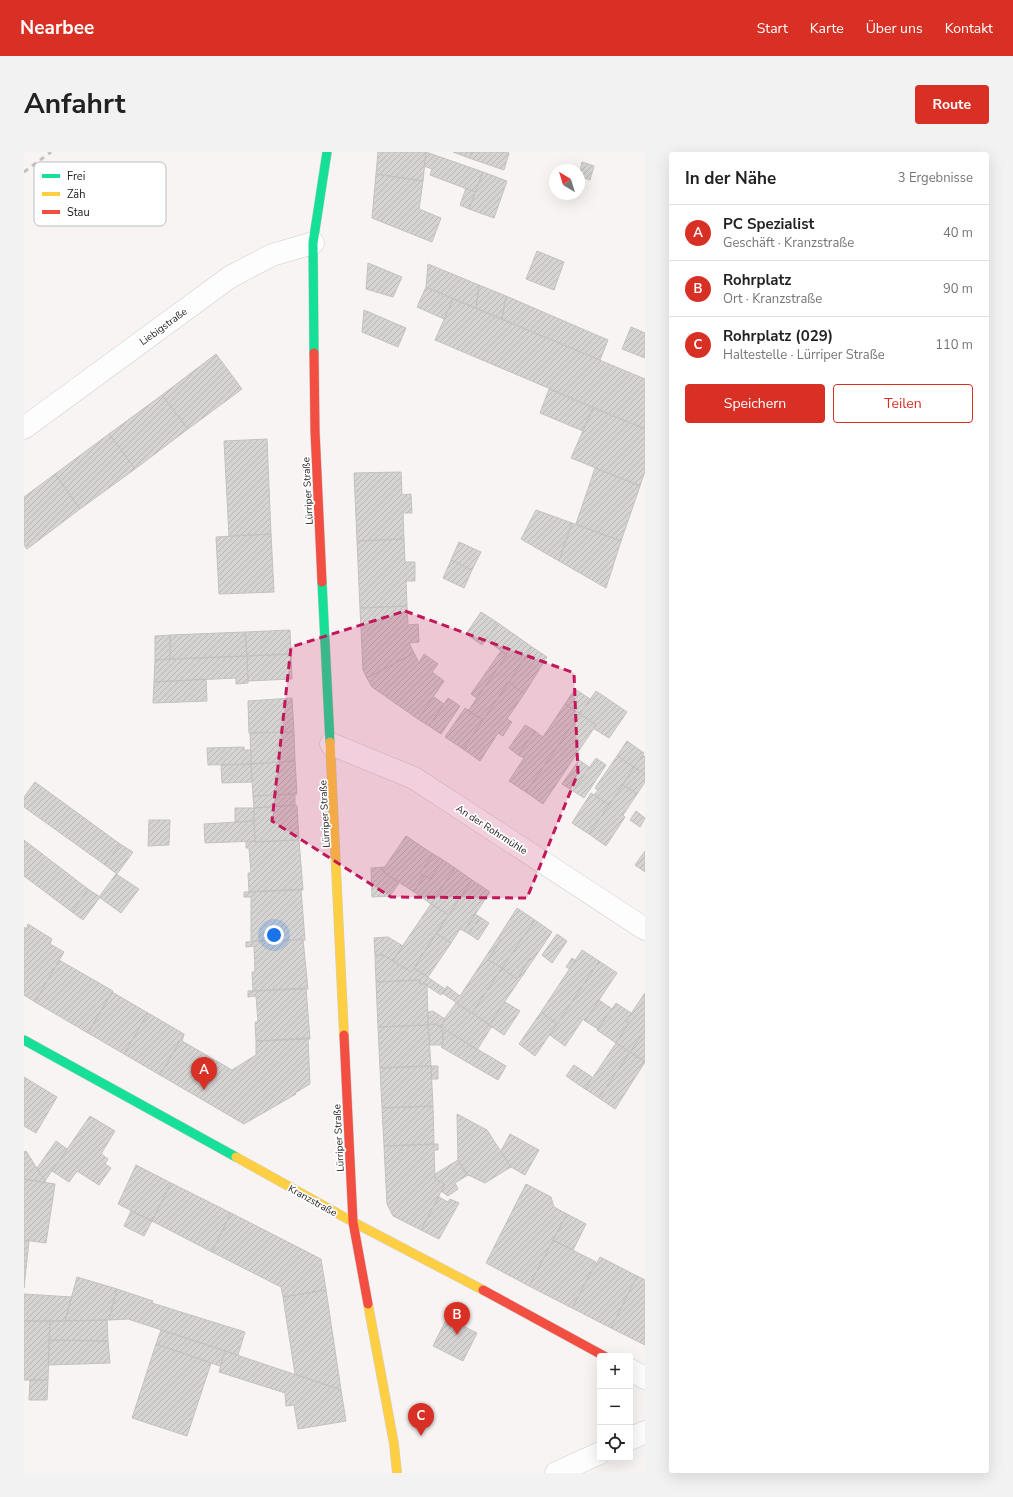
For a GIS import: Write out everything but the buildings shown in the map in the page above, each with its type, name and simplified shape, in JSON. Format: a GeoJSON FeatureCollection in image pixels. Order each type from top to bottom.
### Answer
{"type":"FeatureCollection","features":[{"type":"Feature","properties":{"kind":"street","name":"Lürriper Straße"},"geometry":{"type":"LineString","coordinates":[[327,152],[313,244],[315,431],[332,744],[353,1222],[394,1444],[397,1473]]}},
{"type":"Feature","properties":{"kind":"street","name":"Liebigstraße"},"geometry":{"type":"LineString","coordinates":[[24,428],[230,277],[272,255],[313,244]]}},
{"type":"Feature","properties":{"kind":"street","name":"An der Rohrmühle"},"geometry":{"type":"LineString","coordinates":[[332,744],[414,778],[645,929]]}},
{"type":"Feature","properties":{"kind":"street","name":"Kranzstraße"},"geometry":{"type":"LineString","coordinates":[[24,1040],[353,1222],[384,1237],[598,1353]]}},
{"type":"Feature","properties":{"kind":"street"},"geometry":{"type":"LineString","coordinates":[[633,1372],[645,1378]]}},
{"type":"Feature","properties":{"kind":"street"},"geometry":{"type":"LineString","coordinates":[[633,1438],[645,1432]]}},
{"type":"Feature","properties":{"kind":"street"},"geometry":{"type":"LineString","coordinates":[[556,1473],[597,1454]]}},
{"type":"Feature","properties":{"kind":"highlighted area"},"geometry":{"type":"Polygon","coordinates":[[[405,611],[574,673],[578,773],[527,898],[391,897],[272,821],[291,647],[405,611]]]}},
{"type":"Feature","properties":{"kind":"railway"},"geometry":{"type":"LineString","coordinates":[[38,162],[51,152]]}},
{"type":"Feature","properties":{"kind":"railway"},"geometry":{"type":"LineString","coordinates":[[24,172],[34,165]]}},
{"type":"Feature","properties":{"kind":"traffic: fast"},"geometry":{"type":"LineString","coordinates":[[314,353],[313,243],[327,152]]}},
{"type":"Feature","properties":{"kind":"traffic: fast"},"geometry":{"type":"LineString","coordinates":[[322,582],[330,742]]}},
{"type":"Feature","properties":{"kind":"traffic: fast"},"geometry":{"type":"LineString","coordinates":[[24,1040],[236,1157]]}},
{"type":"Feature","properties":{"kind":"traffic: slow"},"geometry":{"type":"LineString","coordinates":[[330,742],[344,1035]]}},
{"type":"Feature","properties":{"kind":"traffic: slow"},"geometry":{"type":"LineString","coordinates":[[236,1157],[353,1222],[483,1290]]}},
{"type":"Feature","properties":{"kind":"traffic: slow"},"geometry":{"type":"LineString","coordinates":[[368,1304],[394,1444],[397,1473]]}},
{"type":"Feature","properties":{"kind":"traffic: jam"},"geometry":{"type":"LineString","coordinates":[[314,353],[315,431],[322,582]]}},
{"type":"Feature","properties":{"kind":"traffic: jam"},"geometry":{"type":"LineString","coordinates":[[344,1035],[353,1222],[368,1304]]}},
{"type":"Feature","properties":{"kind":"traffic: jam"},"geometry":{"type":"LineString","coordinates":[[483,1290],[598,1353]]}},
{"type":"Feature","properties":{"kind":"place","name":"PC Spezialist"},"geometry":{"type":"Point","coordinates":[204,1090]}},
{"type":"Feature","properties":{"kind":"place","name":"Rohrplatz"},"geometry":{"type":"Point","coordinates":[457,1335]}},
{"type":"Feature","properties":{"kind":"place","name":"Rohrplatz (029)"},"geometry":{"type":"Point","coordinates":[421,1436]}}]}
